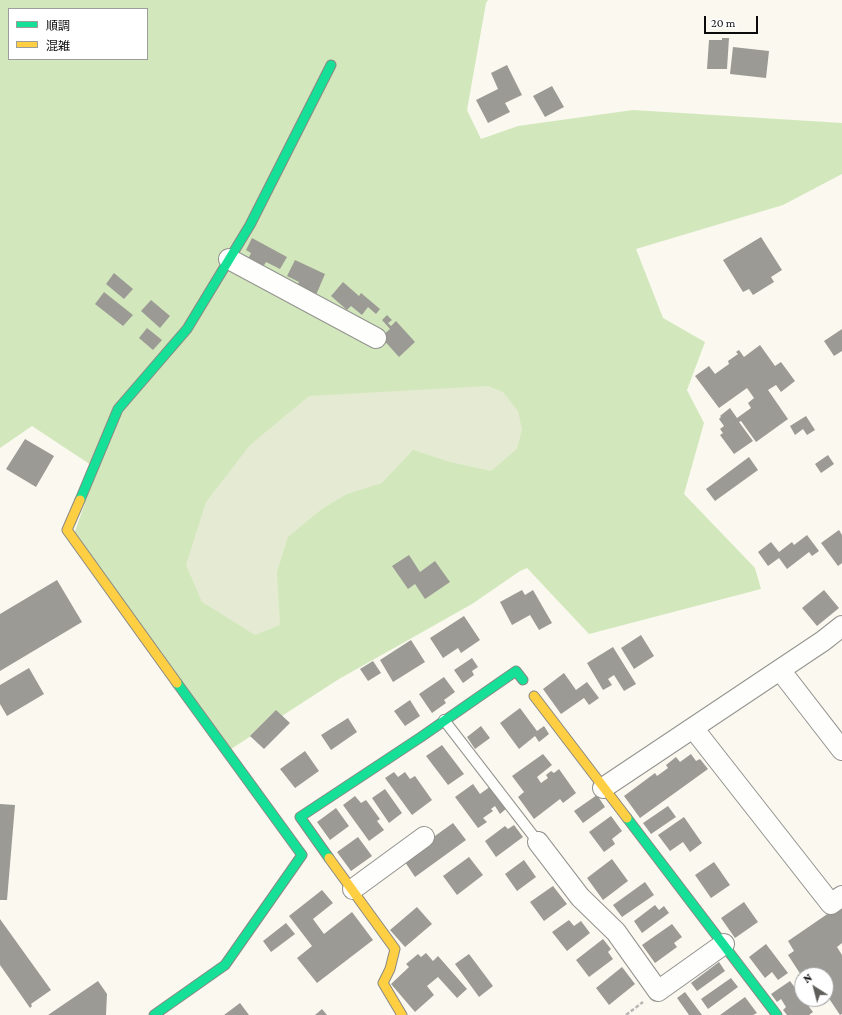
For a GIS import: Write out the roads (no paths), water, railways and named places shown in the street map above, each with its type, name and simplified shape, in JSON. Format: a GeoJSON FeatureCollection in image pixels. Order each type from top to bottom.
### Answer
{"type":"FeatureCollection","features":[{"type":"Feature","properties":{"kind":"street"},"geometry":{"type":"LineString","coordinates":[[154,1015],[225,965],[302,855],[67,530],[118,409],[187,329],[250,225],[331,65]]}},
{"type":"Feature","properties":{"kind":"street"},"geometry":{"type":"LineString","coordinates":[[229,259],[376,338]]}},
{"type":"Feature","properties":{"kind":"street"},"geometry":{"type":"LineString","coordinates":[[602,788],[780,670],[842,626]]}},
{"type":"Feature","properties":{"kind":"street"},"geometry":{"type":"LineString","coordinates":[[780,670],[842,750]]}},
{"type":"Feature","properties":{"kind":"street"},"geometry":{"type":"LineString","coordinates":[[283,830],[516,671],[523,680]]}},
{"type":"Feature","properties":{"kind":"street"},"geometry":{"type":"LineString","coordinates":[[534,696],[602,788],[724,944],[777,1015]]}},
{"type":"Feature","properties":{"kind":"street"},"geometry":{"type":"LineString","coordinates":[[692,728],[831,904],[842,896]]}},
{"type":"Feature","properties":{"kind":"street"},"geometry":{"type":"LineString","coordinates":[[300,817],[395,949],[390,969],[383,983],[402,1015]]}},
{"type":"Feature","properties":{"kind":"street"},"geometry":{"type":"LineString","coordinates":[[353,889],[424,837]]}},
{"type":"Feature","properties":{"kind":"street"},"geometry":{"type":"LineString","coordinates":[[538,842],[580,897],[616,932],[658,991],[724,944]]}},
{"type":"Feature","properties":{"kind":"lane"},"geometry":{"type":"LineString","coordinates":[[444,720],[538,842]]}}]}
